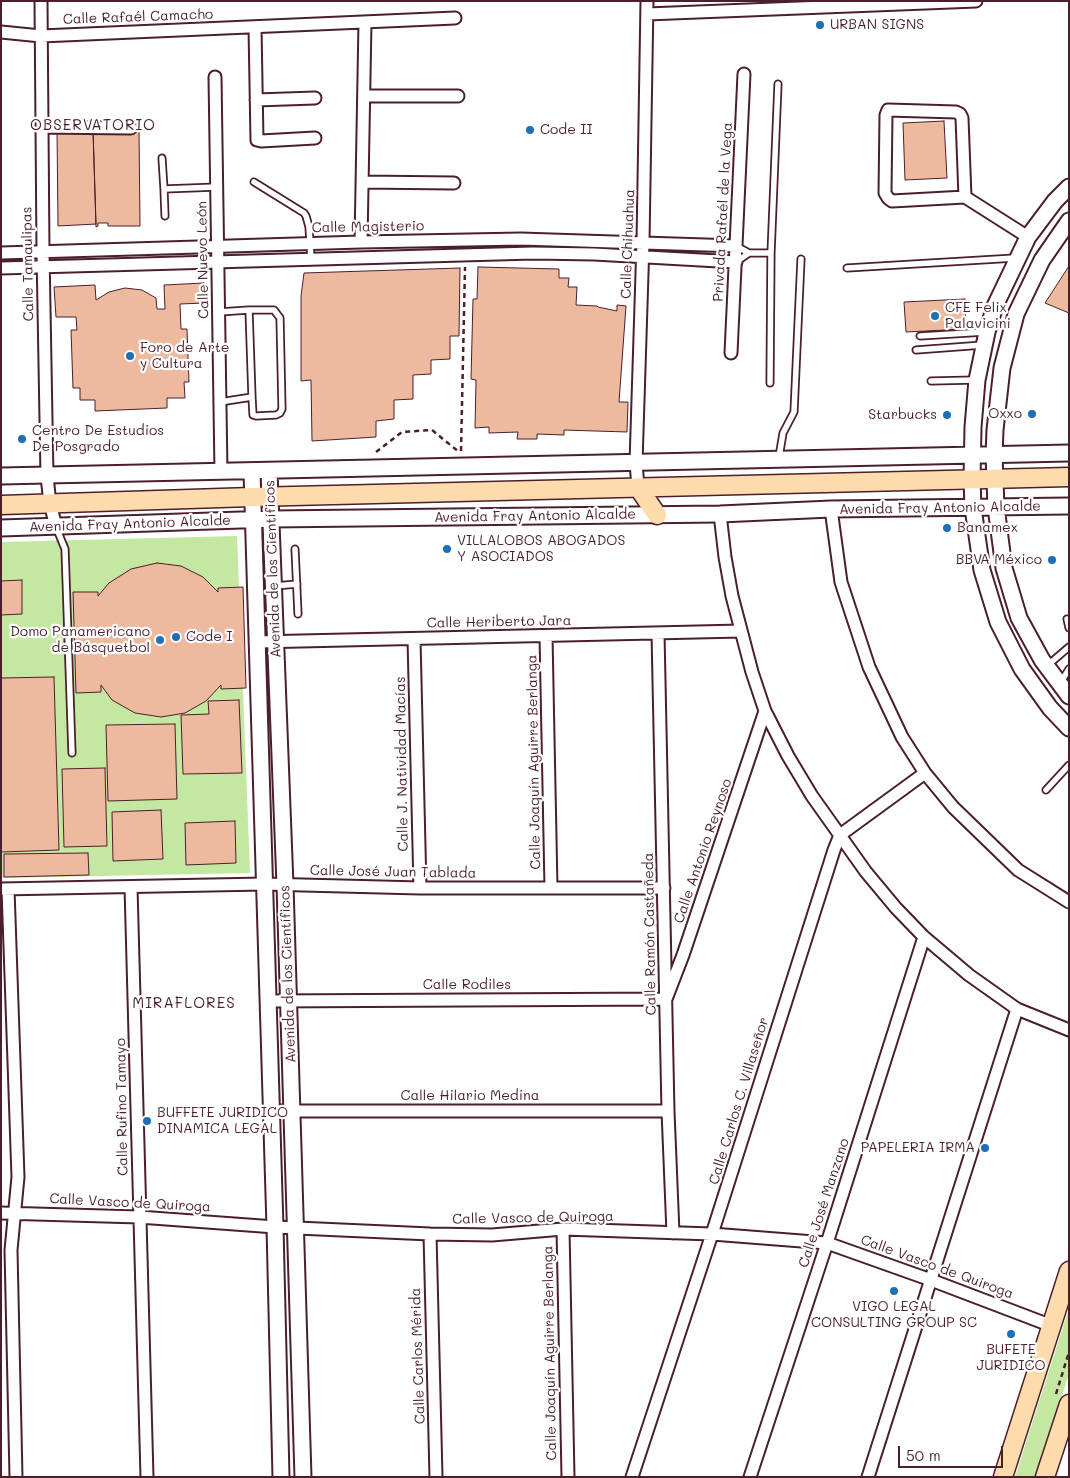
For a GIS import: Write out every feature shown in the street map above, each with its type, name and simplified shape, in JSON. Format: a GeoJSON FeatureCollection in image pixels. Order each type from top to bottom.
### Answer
{"type":"FeatureCollection","features":[{"type":"Feature","properties":{"kind":"main road","name":"Avenida Fray Antonio Alcalde"},"geometry":{"type":"LineString","coordinates":[[1,505],[252,496],[1069,477]]}},
{"type":"Feature","properties":{"kind":"main road"},"geometry":{"type":"LineString","coordinates":[[638,488],[657,514]]}},
{"type":"Feature","properties":{"kind":"main road"},"geometry":{"type":"LineString","coordinates":[[1003,1477],[1069,1271]]}},
{"type":"Feature","properties":{"kind":"main road"},"geometry":{"type":"LineString","coordinates":[[1045,1477],[1069,1404]]}},
{"type":"Feature","properties":{"kind":"street","name":"Calle Tamaulipas"},"geometry":{"type":"LineString","coordinates":[[41,1],[47,476],[50,504],[56,526]]}},
{"type":"Feature","properties":{"kind":"street","name":"Calle Chihuahua"},"geometry":{"type":"LineString","coordinates":[[638,488],[636,463],[643,257],[647,1]]}},
{"type":"Feature","properties":{"kind":"street"},"geometry":{"type":"LineString","coordinates":[[648,14],[884,3],[976,1]]}},
{"type":"Feature","properties":{"kind":"street","name":"Calle Rafaél Camacho"},"geometry":{"type":"LineString","coordinates":[[1,32],[41,36],[456,18]]}},
{"type":"Feature","properties":{"kind":"street"},"geometry":{"type":"LineString","coordinates":[[361,242],[365,22]]}},
{"type":"Feature","properties":{"kind":"street"},"geometry":{"type":"LineString","coordinates":[[255,27],[257,140],[261,142],[314,138]]}},
{"type":"Feature","properties":{"kind":"street","name":"Privada Rafaél de la Vega"},"geometry":{"type":"LineString","coordinates":[[731,353],[744,74]]}},
{"type":"Feature","properties":{"kind":"street","name":"Calle Nuevo León"},"geometry":{"type":"LineString","coordinates":[[215,77],[221,472]]}},
{"type":"Feature","properties":{"kind":"street"},"geometry":{"type":"LineString","coordinates":[[364,96],[458,96]]}},
{"type":"Feature","properties":{"kind":"street"},"geometry":{"type":"LineString","coordinates":[[256,100],[315,98]]}},
{"type":"Feature","properties":{"kind":"street"},"geometry":{"type":"LineString","coordinates":[[965,197],[962,118],[960,114],[956,112],[888,110],[886,115],[886,193],[888,198],[892,201],[965,197],[1028,237]]}},
{"type":"Feature","properties":{"kind":"street"},"geometry":{"type":"LineString","coordinates":[[42,127],[132,128]]}},
{"type":"Feature","properties":{"kind":"street"},"geometry":{"type":"LineString","coordinates":[[362,182],[454,182]]}},
{"type":"Feature","properties":{"kind":"street"},"geometry":{"type":"LineString","coordinates":[[1069,187],[1055,201],[1028,237],[995,306],[977,380],[972,455],[973,508],[982,570],[998,622],[1022,669],[1050,708],[1069,728]]}},
{"type":"Feature","properties":{"kind":"street"},"geometry":{"type":"LineString","coordinates":[[1064,690],[1047,666],[1019,618],[1004,568],[996,507],[994,454],[1002,368],[1016,314],[1042,260],[1069,221]]}},
{"type":"Feature","properties":{"kind":"street","name":"Calle Magisterio"},"geometry":{"type":"LineString","coordinates":[[1,254],[218,246],[521,239],[736,246]]}},
{"type":"Feature","properties":{"kind":"street"},"geometry":{"type":"LineString","coordinates":[[1,268],[533,253],[736,262]]}},
{"type":"Feature","properties":{"kind":"street"},"geometry":{"type":"LineString","coordinates":[[1,476],[1069,453]]}},
{"type":"Feature","properties":{"kind":"street","name":"Avenida de los Científicos"},"geometry":{"type":"LineString","coordinates":[[269,471],[285,885],[303,1477]]}},
{"type":"Feature","properties":{"kind":"street","name":"Avenida de los Científicos"},"geometry":{"type":"LineString","coordinates":[[252,472],[272,1111],[281,1477]]}},
{"type":"Feature","properties":{"kind":"street","name":"Avenida Fray Antonio Alcalde"},"geometry":{"type":"LineString","coordinates":[[1,528],[271,519],[720,514],[831,509],[1069,506]]}},
{"type":"Feature","properties":{"kind":"street"},"geometry":{"type":"LineString","coordinates":[[831,509],[841,582],[869,667],[902,737],[925,773],[953,807],[1018,870],[1069,902]]}},
{"type":"Feature","properties":{"kind":"street"},"geometry":{"type":"LineString","coordinates":[[720,514],[732,596],[752,672],[765,711],[788,756],[812,796],[866,872],[896,908],[924,937],[969,975],[1017,1008],[1069,1030]]}},
{"type":"Feature","properties":{"kind":"street","name":"Calle Heriberto Jara"},"geometry":{"type":"LineString","coordinates":[[257,642],[741,631]]}},
{"type":"Feature","properties":{"kind":"street","name":"Calle Ramón Castañeda"},"geometry":{"type":"LineString","coordinates":[[658,633],[672,1233]]}},
{"type":"Feature","properties":{"kind":"street","name":"Calle Joaquín Aguirre Berlanga"},"geometry":{"type":"LineString","coordinates":[[546,636],[551,888]]}},
{"type":"Feature","properties":{"kind":"street","name":"Calle J. Natividad Macías"},"geometry":{"type":"LineString","coordinates":[[414,639],[420,888]]}},
{"type":"Feature","properties":{"kind":"street","name":"Calle Antonio Reynoso"},"geometry":{"type":"LineString","coordinates":[[666,999],[684,955],[765,711]]}},
{"type":"Feature","properties":{"kind":"street"},"geometry":{"type":"LineString","coordinates":[[840,835],[925,773]]}},
{"type":"Feature","properties":{"kind":"street","name":"Calle Carlos C. Villaseñor"},"geometry":{"type":"LineString","coordinates":[[632,1477],[840,835]]}},
{"type":"Feature","properties":{"kind":"street","name":"Calle José Juan Tablada"},"geometry":{"type":"LineString","coordinates":[[4,889],[264,884],[420,888],[664,888]]}},
{"type":"Feature","properties":{"kind":"street","name":"Calle Rufino Tamayo"},"geometry":{"type":"LineString","coordinates":[[131,887],[139,1217],[148,1477]]}},
{"type":"Feature","properties":{"kind":"street"},"geometry":{"type":"LineString","coordinates":[[4,889],[18,1177],[11,1250],[16,1477]]}},
{"type":"Feature","properties":{"kind":"street","name":"Calle José Manzano"},"geometry":{"type":"LineString","coordinates":[[750,1477],[827,1243],[924,937]]}},
{"type":"Feature","properties":{"kind":"street","name":"Calle Rodiles"},"geometry":{"type":"LineString","coordinates":[[268,1001],[666,999]]}},
{"type":"Feature","properties":{"kind":"street"},"geometry":{"type":"LineString","coordinates":[[868,1477],[1017,1008]]}},
{"type":"Feature","properties":{"kind":"street","name":"Calle Hilario Medina"},"geometry":{"type":"LineString","coordinates":[[272,1111],[668,1111]]}},
{"type":"Feature","properties":{"kind":"street","name":"Calle Vasco de Quiroga"},"geometry":{"type":"LineString","coordinates":[[1,1213],[139,1217],[275,1227],[430,1234],[492,1235],[563,1229],[712,1234],[827,1243],[1052,1326]]}},
{"type":"Feature","properties":{"kind":"street","name":"Calle Joaquín Aguirre Berlanga"},"geometry":{"type":"LineString","coordinates":[[563,1229],[568,1477]]}},
{"type":"Feature","properties":{"kind":"street","name":"Calle Carlos Mérida"},"geometry":{"type":"LineString","coordinates":[[430,1234],[436,1477]]}},
{"type":"Feature","properties":{"kind":"lane"},"geometry":{"type":"LineString","coordinates":[[770,383],[771,253],[778,84]]}},
{"type":"Feature","properties":{"kind":"lane"},"geometry":{"type":"LineString","coordinates":[[162,158],[165,216]]}},
{"type":"Feature","properties":{"kind":"lane"},"geometry":{"type":"LineString","coordinates":[[254,182],[304,213],[309,227],[311,259]]}},
{"type":"Feature","properties":{"kind":"lane"},"geometry":{"type":"LineString","coordinates":[[164,189],[217,187]]}},
{"type":"Feature","properties":{"kind":"lane"},"geometry":{"type":"LineString","coordinates":[[736,246],[749,253],[771,253]]}},
{"type":"Feature","properties":{"kind":"lane"},"geometry":{"type":"LineString","coordinates":[[736,262],[749,253]]}},
{"type":"Feature","properties":{"kind":"lane"},"geometry":{"type":"LineString","coordinates":[[847,268],[1018,258]]}},
{"type":"Feature","properties":{"kind":"lane"},"geometry":{"type":"LineString","coordinates":[[779,460],[783,432],[794,412],[801,259]]}},
{"type":"Feature","properties":{"kind":"lane"},"geometry":{"type":"LineString","coordinates":[[219,312],[250,310],[274,310],[280,318],[282,409],[280,413],[253,415],[250,310]]}},
{"type":"Feature","properties":{"kind":"lane"},"geometry":{"type":"LineString","coordinates":[[920,336],[986,338]]}},
{"type":"Feature","properties":{"kind":"lane"},"geometry":{"type":"LineString","coordinates":[[916,350],[986,338]]}},
{"type":"Feature","properties":{"kind":"lane"},"geometry":{"type":"LineString","coordinates":[[931,381],[977,380]]}},
{"type":"Feature","properties":{"kind":"lane"},"geometry":{"type":"LineString","coordinates":[[220,402],[252,397]]}},
{"type":"Feature","properties":{"kind":"lane"},"geometry":{"type":"LineString","coordinates":[[56,526],[65,549],[72,754]]}},
{"type":"Feature","properties":{"kind":"lane"},"geometry":{"type":"LineString","coordinates":[[295,549],[298,614]]}},
{"type":"Feature","properties":{"kind":"lane"},"geometry":{"type":"LineString","coordinates":[[273,586],[297,584]]}},
{"type":"Feature","properties":{"kind":"lane"},"geometry":{"type":"LineString","coordinates":[[1067,619],[1069,628]]}},
{"type":"Feature","properties":{"kind":"lane"},"geometry":{"type":"LineString","coordinates":[[1047,666],[1069,648]]}},
{"type":"Feature","properties":{"kind":"lane"},"geometry":{"type":"LineString","coordinates":[[1064,690],[1069,669]]}},
{"type":"Feature","properties":{"kind":"lane"},"geometry":{"type":"LineString","coordinates":[[1046,790],[1069,765]]}},
{"type":"Feature","properties":{"kind":"path"},"geometry":{"type":"LineString","coordinates":[[376,452],[402,432],[432,430],[460,453],[465,255]]}},
{"type":"Feature","properties":{"kind":"green space"},"geometry":{"type":"Polygon","coordinates":[[[237,536],[250,873],[1,878],[1,542],[237,536]]]}},
{"type":"Feature","properties":{"kind":"green space"},"geometry":{"type":"Polygon","coordinates":[[[1069,1308],[1069,1374],[1036,1477],[1015,1477],[1069,1308]]]}},
{"type":"Feature","properties":{"kind":"building"},"geometry":{"type":"Polygon","coordinates":[[[944,121],[947,178],[905,180],[903,123],[944,121]]]}},
{"type":"Feature","properties":{"kind":"building"},"geometry":{"type":"Polygon","coordinates":[[[57,129],[93,130],[96,224],[58,226],[57,129]]]}},
{"type":"Feature","properties":{"kind":"building"},"geometry":{"type":"Polygon","coordinates":[[[93,130],[139,130],[140,226],[108,226],[108,223],[98,223],[96,227],[93,130]]]}},
{"type":"Feature","properties":{"kind":"building"},"geometry":{"type":"Polygon","coordinates":[[[1069,266],[1069,313],[1045,303],[1069,266]]]}},
{"type":"Feature","properties":{"kind":"building"},"geometry":{"type":"Polygon","coordinates":[[[478,267],[559,269],[559,278],[569,278],[568,287],[577,287],[576,305],[597,306],[617,311],[617,305],[626,306],[619,402],[628,402],[627,432],[564,430],[564,435],[537,434],[537,439],[517,439],[518,432],[489,433],[489,427],[475,428],[476,380],[471,379],[473,299],[477,299],[478,267]]]}},
{"type":"Feature","properties":{"kind":"building"},"geometry":{"type":"Polygon","coordinates":[[[460,268],[459,336],[450,336],[450,359],[431,360],[431,374],[413,375],[413,399],[394,400],[394,419],[376,421],[376,437],[312,441],[311,380],[301,381],[301,296],[304,273],[460,268]]]}},
{"type":"Feature","properties":{"kind":"building","name":"Foro de Arte y Cultura"},"geometry":{"type":"Polygon","coordinates":[[[204,283],[204,303],[180,304],[181,329],[187,329],[189,382],[184,382],[185,398],[167,398],[167,408],[95,411],[95,400],[80,400],[80,388],[73,388],[71,330],[77,330],[76,317],[56,317],[54,287],[95,285],[96,300],[109,292],[125,288],[142,290],[156,298],[157,309],[165,309],[164,285],[204,283]]]}},
{"type":"Feature","properties":{"kind":"building","name":"CFE Felix Palavicini"},"geometry":{"type":"Polygon","coordinates":[[[965,299],[966,329],[906,332],[904,302],[965,299]]]}},
{"type":"Feature","properties":{"kind":"building","name":"Domo Panamericano de Básquetbol"},"geometry":{"type":"Polygon","coordinates":[[[157,563],[181,566],[203,577],[218,592],[218,588],[243,587],[246,688],[221,689],[221,685],[206,701],[185,713],[161,717],[135,713],[112,700],[101,685],[101,692],[76,693],[73,592],[98,592],[98,596],[109,583],[131,569],[157,563]]]}},
{"type":"Feature","properties":{"kind":"building"},"geometry":{"type":"Polygon","coordinates":[[[22,580],[22,614],[1,615],[1,581],[22,580]]]}},
{"type":"Feature","properties":{"kind":"building"},"geometry":{"type":"Polygon","coordinates":[[[54,677],[59,850],[1,852],[1,678],[54,677]]]}},
{"type":"Feature","properties":{"kind":"building"},"geometry":{"type":"Polygon","coordinates":[[[239,700],[242,773],[183,774],[181,715],[209,714],[208,701],[239,700]]]}},
{"type":"Feature","properties":{"kind":"building"},"geometry":{"type":"Polygon","coordinates":[[[175,724],[177,799],[108,801],[106,725],[175,724]]]}},
{"type":"Feature","properties":{"kind":"building"},"geometry":{"type":"Polygon","coordinates":[[[105,768],[107,846],[64,847],[62,769],[105,768]]]}},
{"type":"Feature","properties":{"kind":"building"},"geometry":{"type":"Polygon","coordinates":[[[161,810],[163,859],[113,861],[112,812],[161,810]]]}},
{"type":"Feature","properties":{"kind":"building"},"geometry":{"type":"Polygon","coordinates":[[[235,821],[236,863],[186,865],[185,823],[235,821]]]}},
{"type":"Feature","properties":{"kind":"building"},"geometry":{"type":"Polygon","coordinates":[[[88,853],[89,875],[4,877],[4,854],[88,853]]]}},
{"type":"Feature","properties":{"kind":"place","name":"URBAN SIGNS"},"geometry":{"type":"Point","coordinates":[820,25]}},
{"type":"Feature","properties":{"kind":"place","name":"Code II"},"geometry":{"type":"Point","coordinates":[530,130]}},
{"type":"Feature","properties":{"kind":"place","name":"CFE Felix Palavicini"},"geometry":{"type":"Point","coordinates":[935,316]}},
{"type":"Feature","properties":{"kind":"place","name":"Foro de Arte y Cultura"},"geometry":{"type":"Point","coordinates":[130,356]}},
{"type":"Feature","properties":{"kind":"place","name":"Oxxo"},"geometry":{"type":"Point","coordinates":[1032,414]}},
{"type":"Feature","properties":{"kind":"place","name":"Starbucks"},"geometry":{"type":"Point","coordinates":[947,415]}},
{"type":"Feature","properties":{"kind":"place","name":"Centro De Estudios De Posgrado"},"geometry":{"type":"Point","coordinates":[22,439]}},
{"type":"Feature","properties":{"kind":"place","name":"Banamex"},"geometry":{"type":"Point","coordinates":[947,528]}},
{"type":"Feature","properties":{"kind":"place","name":"VILLALOBOS ABOGADOS Y ASOCIADOS"},"geometry":{"type":"Point","coordinates":[447,549]}},
{"type":"Feature","properties":{"kind":"place","name":"BBVA México"},"geometry":{"type":"Point","coordinates":[1052,560]}},
{"type":"Feature","properties":{"kind":"place","name":"Code I"},"geometry":{"type":"Point","coordinates":[176,637]}},
{"type":"Feature","properties":{"kind":"place","name":"Domo Panamericano de Básquetbol"},"geometry":{"type":"Point","coordinates":[160,640]}},
{"type":"Feature","properties":{"kind":"place","name":"BUFFETE JURIDICO DINAMICA LEGAL"},"geometry":{"type":"Point","coordinates":[147,1121]}},
{"type":"Feature","properties":{"kind":"place","name":"PAPELERIA IRMA"},"geometry":{"type":"Point","coordinates":[985,1148]}},
{"type":"Feature","properties":{"kind":"place","name":"VIGO LEGAL CONSULTING GROUP SC"},"geometry":{"type":"Point","coordinates":[894,1291]}},
{"type":"Feature","properties":{"kind":"place","name":"BUFETE JURIDICO"},"geometry":{"type":"Point","coordinates":[1011,1334]}},
{"type":"Feature","properties":{"kind":"district","name":"OBSERVATORIO"},"geometry":{"type":"Point","coordinates":[93,125]}},
{"type":"Feature","properties":{"kind":"district","name":"MIRAFLORES"},"geometry":{"type":"Point","coordinates":[184,1003]}}]}
